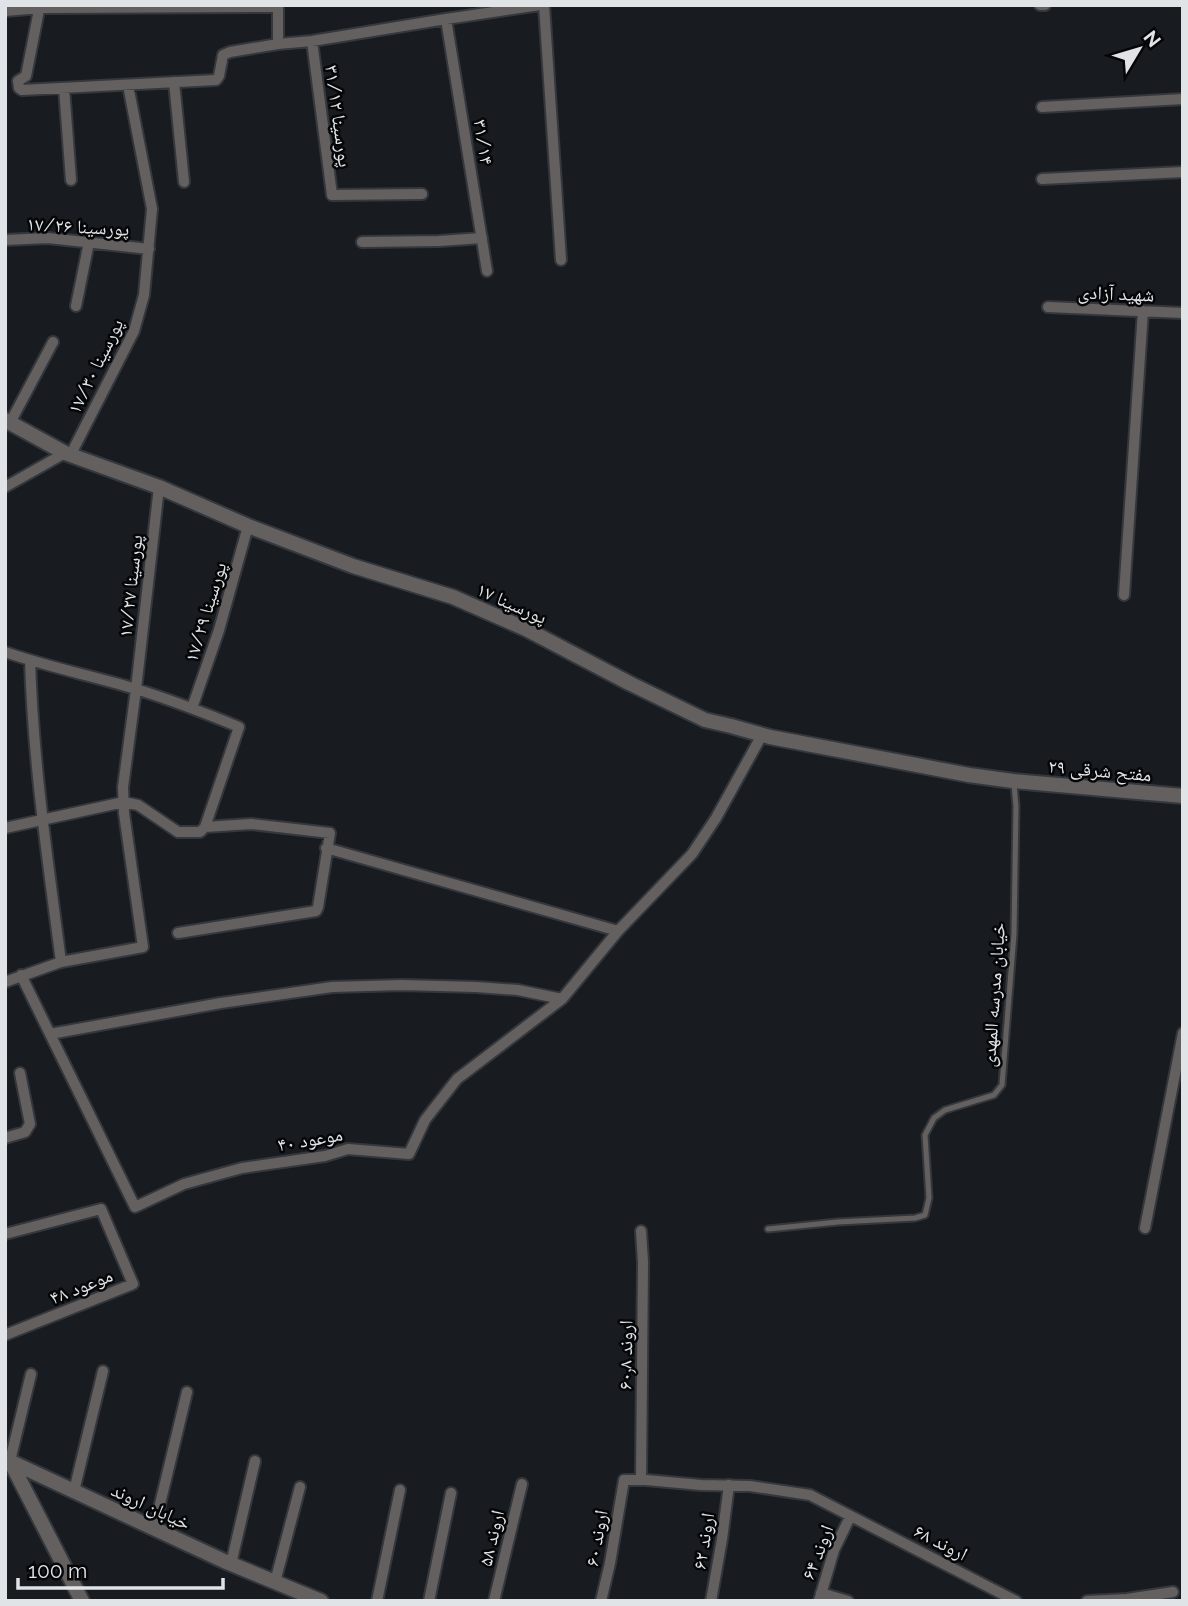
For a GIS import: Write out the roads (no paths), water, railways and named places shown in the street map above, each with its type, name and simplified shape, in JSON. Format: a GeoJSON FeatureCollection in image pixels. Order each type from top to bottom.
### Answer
{"type":"FeatureCollection","features":[{"type":"Feature","properties":{"kind":"street"},"geometry":{"type":"LineString","coordinates":[[18,81],[22,90],[216,80],[223,55],[278,44],[542,5],[561,260]]}},
{"type":"Feature","properties":{"kind":"street"},"geometry":{"type":"LineString","coordinates":[[1040,5],[1045,5]]}},
{"type":"Feature","properties":{"kind":"street"},"geometry":{"type":"LineString","coordinates":[[5,11],[40,7],[278,6],[278,44]]}},
{"type":"Feature","properties":{"kind":"street"},"geometry":{"type":"LineString","coordinates":[[5,81],[18,81],[26,76],[40,7]]}},
{"type":"Feature","properties":{"kind":"street","name":"۳۱/۱۴"},"geometry":{"type":"LineString","coordinates":[[446,19],[488,271]]}},
{"type":"Feature","properties":{"kind":"street","name":"پورسینا ۳۱/۱۲"},"geometry":{"type":"LineString","coordinates":[[312,41],[332,195],[422,194]]}},
{"type":"Feature","properties":{"kind":"street"},"geometry":{"type":"LineString","coordinates":[[174,82],[184,181]]}},
{"type":"Feature","properties":{"kind":"street","name":"پورسینا ۱۷/۳۰"},"geometry":{"type":"LineString","coordinates":[[68,453],[134,331],[144,295],[152,209],[128,85]]}},
{"type":"Feature","properties":{"kind":"street"},"geometry":{"type":"LineString","coordinates":[[64,88],[71,180]]}},
{"type":"Feature","properties":{"kind":"street"},"geometry":{"type":"LineString","coordinates":[[1042,107],[1183,99]]}},
{"type":"Feature","properties":{"kind":"street"},"geometry":{"type":"LineString","coordinates":[[1042,179],[1183,172]]}},
{"type":"Feature","properties":{"kind":"street","name":"پورسینا ۱۷/۲۶"},"geometry":{"type":"LineString","coordinates":[[5,240],[48,238],[149,249]]}},
{"type":"Feature","properties":{"kind":"street"},"geometry":{"type":"LineString","coordinates":[[362,242],[482,238]]}},
{"type":"Feature","properties":{"kind":"street"},"geometry":{"type":"LineString","coordinates":[[76,306],[89,242]]}},
{"type":"Feature","properties":{"kind":"street","name":"شهید آزادی"},"geometry":{"type":"LineString","coordinates":[[1048,307],[1183,313]]}},
{"type":"Feature","properties":{"kind":"street"},"geometry":{"type":"LineString","coordinates":[[1124,595],[1143,312]]}},
{"type":"Feature","properties":{"kind":"street"},"geometry":{"type":"LineString","coordinates":[[8,421],[53,342]]}},
{"type":"Feature","properties":{"kind":"street","name":"پورسینا ۱۷"},"geometry":{"type":"LineString","coordinates":[[8,421],[68,453],[159,487],[248,526],[353,566],[453,597],[526,629],[629,684],[705,720],[762,735],[1013,781]]}},
{"type":"Feature","properties":{"kind":"street"},"geometry":{"type":"LineString","coordinates":[[5,487],[68,453]]}},
{"type":"Feature","properties":{"kind":"street","name":"پورسینا ۱۷/۲۷"},"geometry":{"type":"LineString","coordinates":[[61,962],[143,947],[123,787],[159,487]]}},
{"type":"Feature","properties":{"kind":"street","name":"پورسینا ۱۷/۲۹"},"geometry":{"type":"LineString","coordinates":[[192,708],[219,630],[248,526]]}},
{"type":"Feature","properties":{"kind":"street"},"geometry":{"type":"LineString","coordinates":[[5,652],[136,689],[239,727],[205,828],[200,832],[178,832],[138,805],[124,802],[5,828]]}},
{"type":"Feature","properties":{"kind":"street"},"geometry":{"type":"LineString","coordinates":[[5,982],[61,962],[32,715],[30,660]]}},
{"type":"Feature","properties":{"kind":"street"},"geometry":{"type":"LineString","coordinates":[[21,975],[50,1034],[221,1003],[332,987],[476,987],[518,990],[562,999],[618,931],[692,854],[762,735]]}},
{"type":"Feature","properties":{"kind":"street","name":"مفتح شرقی ۲۹"},"geometry":{"type":"LineString","coordinates":[[1013,781],[1183,796]]}},
{"type":"Feature","properties":{"kind":"street"},"geometry":{"type":"LineString","coordinates":[[178,933],[316,911],[318,907],[330,834],[328,832],[251,824],[205,828]]}},
{"type":"Feature","properties":{"kind":"street"},"geometry":{"type":"LineString","coordinates":[[326,849],[618,931]]}},
{"type":"Feature","properties":{"kind":"street","name":"موعود ۴۰"},"geometry":{"type":"LineString","coordinates":[[50,1034],[135,1207],[184,1184],[242,1168],[325,1156],[348,1149],[409,1154],[425,1120],[457,1079],[562,999]]}},
{"type":"Feature","properties":{"kind":"street"},"geometry":{"type":"LineString","coordinates":[[1145,1228],[1183,1032]]}},
{"type":"Feature","properties":{"kind":"street"},"geometry":{"type":"LineString","coordinates":[[5,1138],[25,1132],[30,1124],[20,1073]]}},
{"type":"Feature","properties":{"kind":"street","name":"موعود ۴۸"},"geometry":{"type":"LineString","coordinates":[[5,1234],[101,1209],[133,1284],[5,1335]]}},
{"type":"Feature","properties":{"kind":"street","name":"اروند ۶۰٫۸"},"geometry":{"type":"LineString","coordinates":[[641,1231],[641,1480]]}},
{"type":"Feature","properties":{"kind":"street"},"geometry":{"type":"LineString","coordinates":[[74,1491],[103,1370]]}},
{"type":"Feature","properties":{"kind":"street"},"geometry":{"type":"LineString","coordinates":[[31,1374],[8,1460],[82,1601]]}},
{"type":"Feature","properties":{"kind":"street"},"geometry":{"type":"LineString","coordinates":[[154,1529],[187,1392]]}},
{"type":"Feature","properties":{"kind":"street","name":"خیابان اروند"},"geometry":{"type":"LineString","coordinates":[[8,1460],[231,1564],[321,1601]]}},
{"type":"Feature","properties":{"kind":"street"},"geometry":{"type":"LineString","coordinates":[[231,1564],[255,1461]]}},
{"type":"Feature","properties":{"kind":"street","name":"اروند ۶۸"},"geometry":{"type":"LineString","coordinates":[[624,1480],[750,1486],[810,1495],[1016,1601]]}},
{"type":"Feature","properties":{"kind":"street","name":"اروند ۶۰"},"geometry":{"type":"LineString","coordinates":[[601,1601],[624,1480]]}},
{"type":"Feature","properties":{"kind":"street","name":"اروند ۵۸"},"geometry":{"type":"LineString","coordinates":[[494,1601],[522,1484]]}},
{"type":"Feature","properties":{"kind":"street","name":"اروند ۶۲"},"geometry":{"type":"LineString","coordinates":[[711,1601],[729,1485]]}},
{"type":"Feature","properties":{"kind":"street"},"geometry":{"type":"LineString","coordinates":[[275,1582],[300,1488]]}},
{"type":"Feature","properties":{"kind":"street"},"geometry":{"type":"LineString","coordinates":[[377,1601],[400,1490]]}},
{"type":"Feature","properties":{"kind":"street"},"geometry":{"type":"LineString","coordinates":[[429,1601],[451,1493]]}},
{"type":"Feature","properties":{"kind":"street","name":"اروند ۶۴"},"geometry":{"type":"LineString","coordinates":[[820,1597],[834,1550],[850,1517]]}},
{"type":"Feature","properties":{"kind":"street"},"geometry":{"type":"LineString","coordinates":[[1087,1601],[1127,1600],[1173,1592]]}},
{"type":"Feature","properties":{"kind":"street"},"geometry":{"type":"LineString","coordinates":[[820,1597],[848,1601]]}},
{"type":"Feature","properties":{"kind":"lane","name":"خیابان مدرسه المهدی"},"geometry":{"type":"LineString","coordinates":[[768,1229],[925,1215],[929,1198],[925,1135],[934,1118],[944,1110],[994,1095],[1002,1085],[1014,934],[1016,806],[1013,781]]}}]}
